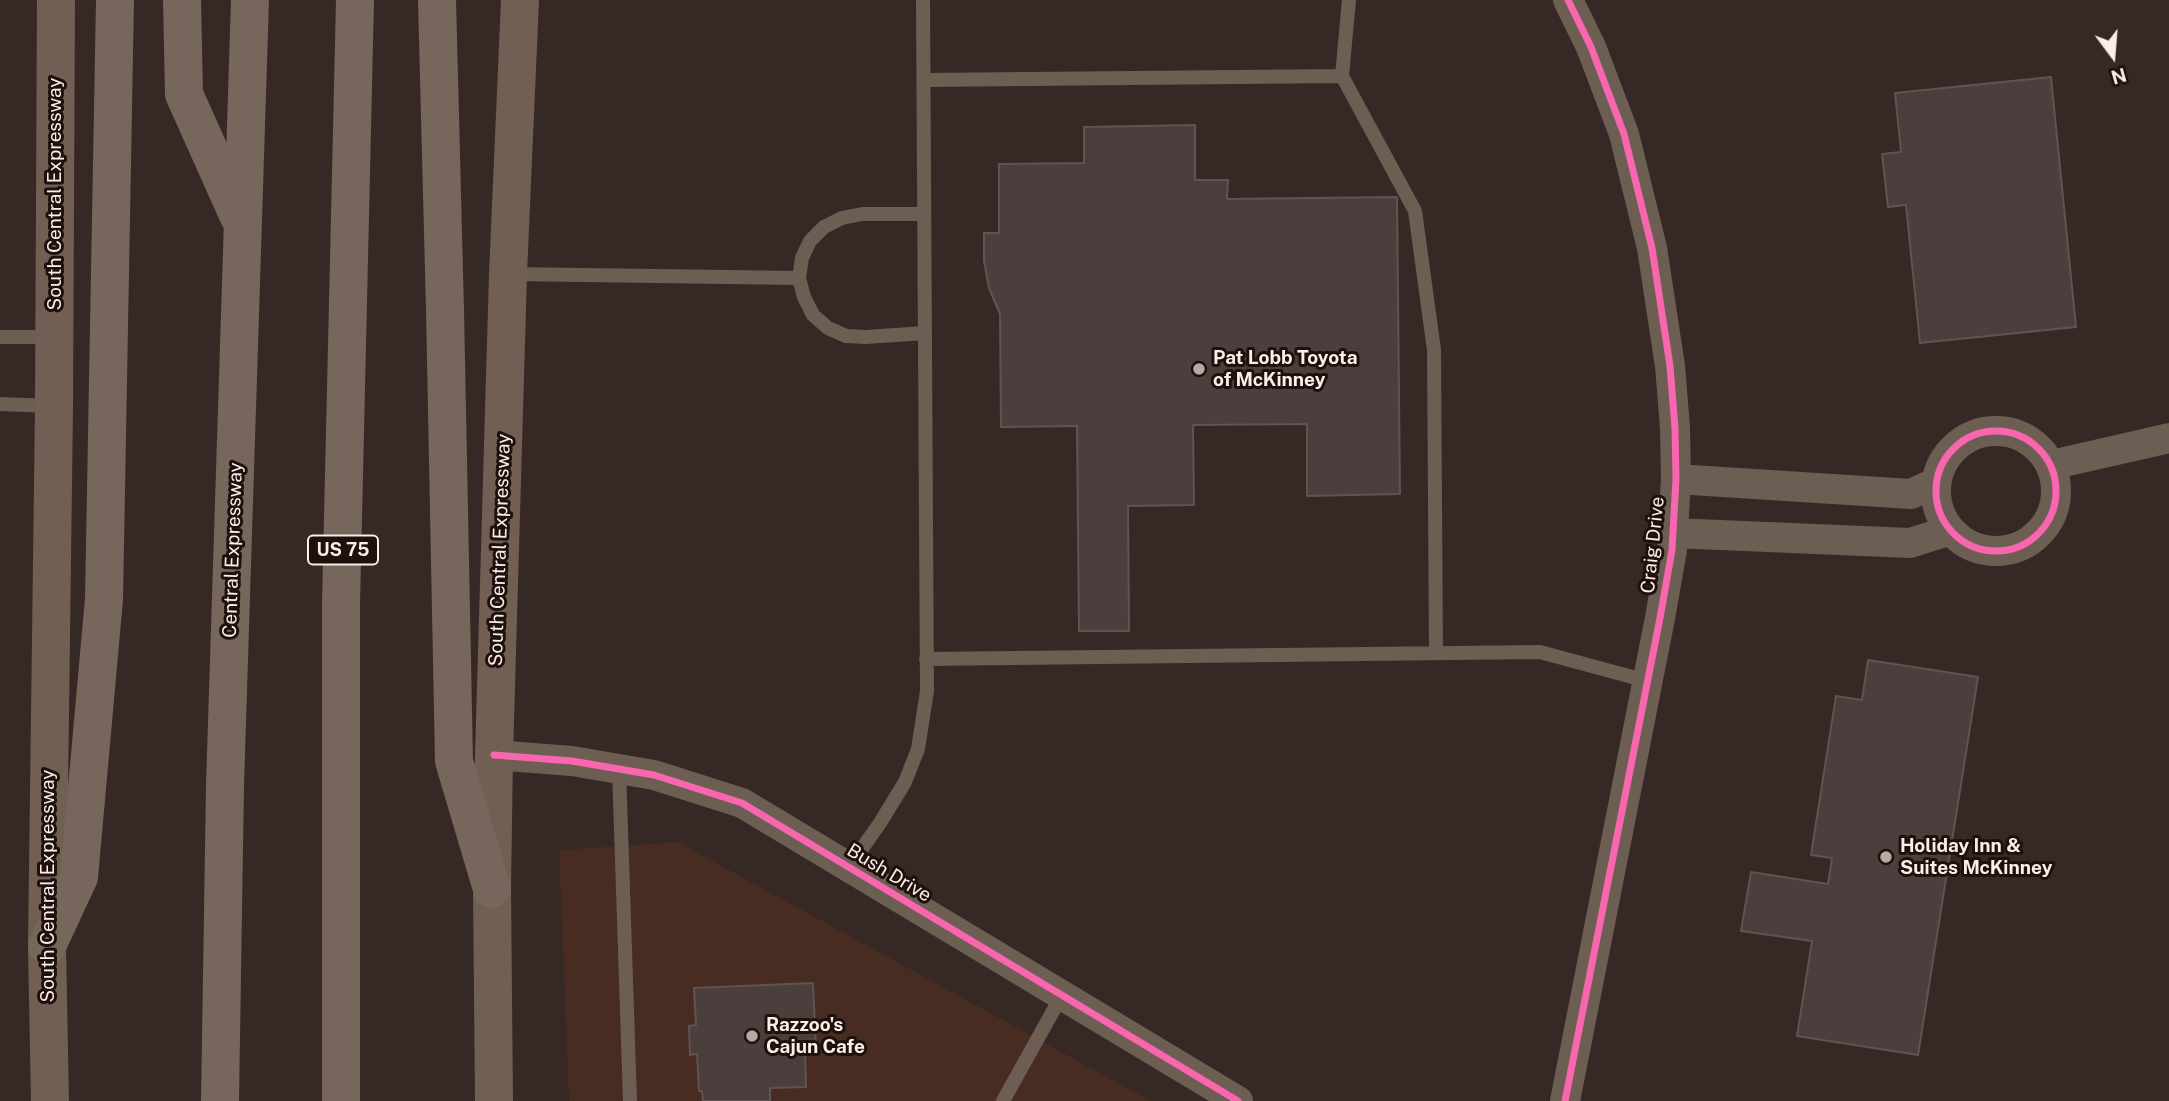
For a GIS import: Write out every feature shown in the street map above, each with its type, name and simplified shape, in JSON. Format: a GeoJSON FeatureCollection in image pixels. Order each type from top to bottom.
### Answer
{"type":"FeatureCollection","features":[{"type":"Feature","properties":{"kind":"highway"},"geometry":{"type":"LineString","coordinates":[[47,946],[79,877],[104,599],[115,0]]}},
{"type":"Feature","properties":{"kind":"highway"},"geometry":{"type":"LineString","coordinates":[[182,0],[184,94],[244,227]]}},
{"type":"Feature","properties":{"kind":"highway","name":"Central Expressway"},"geometry":{"type":"LineString","coordinates":[[220,1101],[225,785],[250,0]]}},
{"type":"Feature","properties":{"kind":"highway","name":"US 75"},"geometry":{"type":"LineString","coordinates":[[341,1101],[341,604],[355,0]]}},
{"type":"Feature","properties":{"kind":"highway"},"geometry":{"type":"LineString","coordinates":[[437,0],[454,761],[492,889]]}},
{"type":"Feature","properties":{"kind":"main road","name":"South Central Expressway"},"geometry":{"type":"LineString","coordinates":[[50,1101],[47,946],[54,406],[55,0]]}},
{"type":"Feature","properties":{"kind":"main road","name":"South Central Expressway"},"geometry":{"type":"LineString","coordinates":[[494,1101],[494,755],[520,0]]}},
{"type":"Feature","properties":{"kind":"street","name":"Craig Drive"},"geometry":{"type":"LineString","coordinates":[[1564,1101],[1665,591],[1673,533],[1676,479],[1671,366],[1652,248],[1624,134],[1591,47],[1568,0]]}},
{"type":"Feature","properties":{"kind":"street"},"geometry":{"type":"LineString","coordinates":[[2001,431],[2021,436],[2039,448],[2051,465],[2057,489],[2052,514],[2038,535],[2017,548],[1992,552],[1968,545],[1948,530],[1937,508],[1935,483],[1944,460],[1961,442],[1980,433],[2001,431]]}},
{"type":"Feature","properties":{"kind":"street"},"geometry":{"type":"LineString","coordinates":[[2051,465],[2169,438]]}},
{"type":"Feature","properties":{"kind":"street"},"geometry":{"type":"LineString","coordinates":[[1676,479],[1911,494],[1935,483]]}},
{"type":"Feature","properties":{"kind":"street"},"geometry":{"type":"LineString","coordinates":[[1673,533],[1910,543],[1948,530]]}},
{"type":"Feature","properties":{"kind":"street","name":"Bush Drive"},"geometry":{"type":"LineString","coordinates":[[494,755],[572,761],[653,775],[742,803],[1238,1101]]}},
{"type":"Feature","properties":{"kind":"lane"},"geometry":{"type":"LineString","coordinates":[[849,867],[905,782],[918,749],[927,691],[923,0]]}},
{"type":"Feature","properties":{"kind":"lane"},"geometry":{"type":"LineString","coordinates":[[1349,0],[1342,76],[1415,211],[1434,350],[1436,653]]}},
{"type":"Feature","properties":{"kind":"lane"},"geometry":{"type":"LineString","coordinates":[[923,80],[1342,76]]}},
{"type":"Feature","properties":{"kind":"lane"},"geometry":{"type":"LineString","coordinates":[[924,214],[862,214],[842,218],[824,227],[810,241],[802,258],[800,278],[804,298],[813,315],[828,328],[846,336],[925,333]]}},
{"type":"Feature","properties":{"kind":"lane"},"geometry":{"type":"LineString","coordinates":[[509,274],[800,278]]}},
{"type":"Feature","properties":{"kind":"lane"},"geometry":{"type":"LineString","coordinates":[[0,337],[54,337]]}},
{"type":"Feature","properties":{"kind":"lane"},"geometry":{"type":"LineString","coordinates":[[0,404],[54,406]]}},
{"type":"Feature","properties":{"kind":"lane"},"geometry":{"type":"LineString","coordinates":[[926,659],[1540,652],[1647,681]]}},
{"type":"Feature","properties":{"kind":"lane"},"geometry":{"type":"LineString","coordinates":[[619,769],[630,1101]]}},
{"type":"Feature","properties":{"kind":"lane"},"geometry":{"type":"LineString","coordinates":[[1003,1101],[1062,995]]}},
{"type":"Feature","properties":{"kind":"shaded area"},"geometry":{"type":"Polygon","coordinates":[[[678,842],[1151,1101],[569,1101],[559,850],[678,842]]]}},
{"type":"Feature","properties":{"kind":"building"},"geometry":{"type":"Polygon","coordinates":[[[2051,77],[2076,327],[1920,343],[1906,205],[1888,207],[1882,154],[1901,152],[1895,93],[2051,77]]]}},
{"type":"Feature","properties":{"kind":"building","name":"Pat Lobb Toyota of McKinney"},"geometry":{"type":"Polygon","coordinates":[[[1195,125],[1195,180],[1228,180],[1227,199],[1397,197],[1400,494],[1307,496],[1307,424],[1193,425],[1194,505],[1128,506],[1129,631],[1079,631],[1077,426],[1001,427],[1000,314],[989,288],[984,261],[984,233],[999,233],[999,164],[1084,163],[1084,127],[1195,125]]]}},
{"type":"Feature","properties":{"kind":"building","name":"Holiday Inn & Suites McKinney"},"geometry":{"type":"Polygon","coordinates":[[[1868,660],[1978,677],[1918,1055],[1797,1036],[1812,941],[1741,931],[1751,872],[1828,884],[1832,858],[1811,855],[1836,696],[1862,700],[1868,660]]]}},
{"type":"Feature","properties":{"kind":"building","name":"Razzoo's Cajun Cafe"},"geometry":{"type":"Polygon","coordinates":[[[813,983],[816,1047],[805,1047],[806,1087],[770,1088],[770,1101],[703,1101],[702,1091],[699,1091],[697,1054],[690,1055],[689,1026],[696,1025],[694,988],[813,983]]]}},
{"type":"Feature","properties":{"kind":"cycle path"},"geometry":{"type":"LineString","coordinates":[[1565,1101],[1660,618],[1672,550],[1676,479],[1670,366],[1652,248],[1624,134],[1591,47],[1568,0]]}},
{"type":"Feature","properties":{"kind":"cycle path"},"geometry":{"type":"LineString","coordinates":[[1996,431],[2019,435],[2038,449],[2052,468],[2056,491],[2052,514],[2038,533],[2019,547],[1996,551],[1973,547],[1954,533],[1940,514],[1936,491],[1940,468],[1954,449],[1973,435],[1996,431]]}},
{"type":"Feature","properties":{"kind":"cycle path"},"geometry":{"type":"LineString","coordinates":[[494,755],[572,761],[654,775],[742,803],[1238,1101]]}},
{"type":"Feature","properties":{"kind":"place","name":"Pat Lobb Toyota of McKinney"},"geometry":{"type":"Point","coordinates":[1199,369]}},
{"type":"Feature","properties":{"kind":"place","name":"Holiday Inn & Suites McKinney"},"geometry":{"type":"Point","coordinates":[1886,857]}},
{"type":"Feature","properties":{"kind":"place","name":"Razzoo's Cajun Cafe"},"geometry":{"type":"Point","coordinates":[752,1036]}}]}
